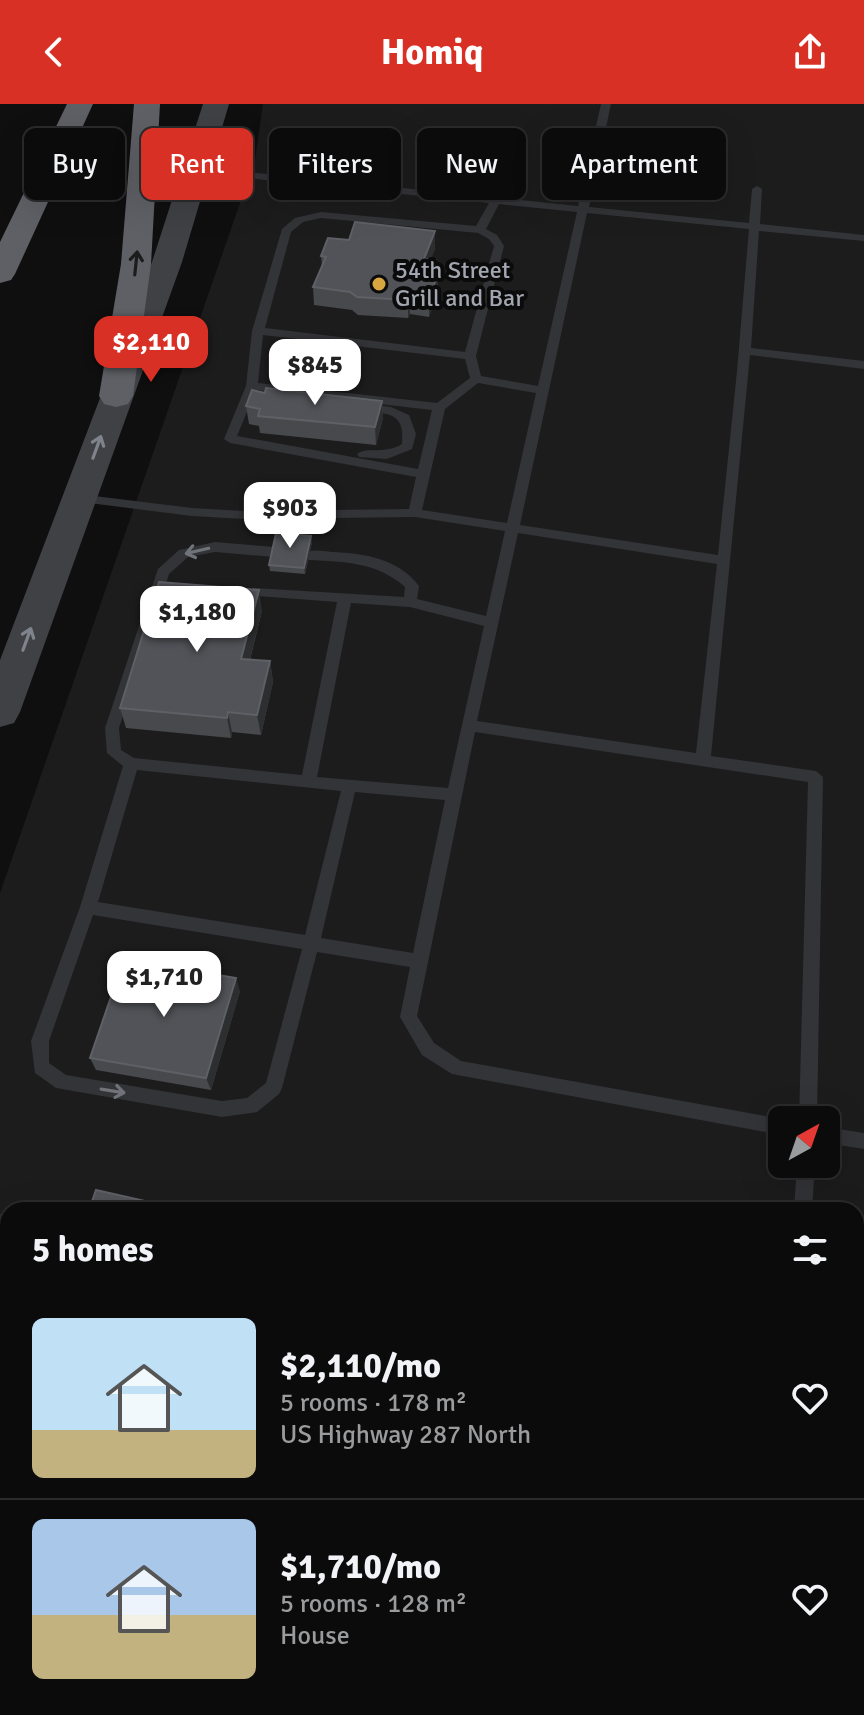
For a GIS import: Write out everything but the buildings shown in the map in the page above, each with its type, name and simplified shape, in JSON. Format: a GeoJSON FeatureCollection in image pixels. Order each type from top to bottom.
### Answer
{"type":"FeatureCollection","features":[{"type":"Feature","properties":{"kind":"highway"},"geometry":{"type":"LineString","coordinates":[[0,274],[80,104]]}},
{"type":"Feature","properties":{"kind":"highway"},"geometry":{"type":"LineString","coordinates":[[116,396],[136,264],[147,104]]}},
{"type":"Feature","properties":{"kind":"main road"},"geometry":{"type":"LineString","coordinates":[[209,128],[216,104]]}},
{"type":"Feature","properties":{"kind":"main road"},"geometry":{"type":"LineString","coordinates":[[0,712],[187,200]]}},
{"type":"Feature","properties":{"kind":"lane"},"geometry":{"type":"LineString","coordinates":[[606,104],[408,1017],[428,1049],[458,1068],[768,1124]]}},
{"type":"Feature","properties":{"kind":"lane"},"geometry":{"type":"LineString","coordinates":[[253,176],[864,238]]}},
{"type":"Feature","properties":{"kind":"lane"},"geometry":{"type":"LineString","coordinates":[[703,760],[720,616],[722,560],[745,351],[757,189]]}},
{"type":"Feature","properties":{"kind":"lane"},"geometry":{"type":"LineString","coordinates":[[480,230],[495,201]]}},
{"type":"Feature","properties":{"kind":"lane"},"geometry":{"type":"LineString","coordinates":[[423,474],[326,459],[302,451],[230,439],[252,386],[258,331],[286,231],[299,220],[321,215],[480,230],[493,237],[499,246],[470,356],[476,379]]}},
{"type":"Feature","properties":{"kind":"lane"},"geometry":{"type":"LineString","coordinates":[[258,331],[470,356]]}},
{"type":"Feature","properties":{"kind":"lane"},"geometry":{"type":"LineString","coordinates":[[745,351],[864,365]]}},
{"type":"Feature","properties":{"kind":"lane"},"geometry":{"type":"LineString","coordinates":[[415,513],[439,407],[476,379],[542,390]]}},
{"type":"Feature","properties":{"kind":"lane"},"geometry":{"type":"LineString","coordinates":[[252,386],[439,407]]}},
{"type":"Feature","properties":{"kind":"lane"},"geometry":{"type":"LineString","coordinates":[[280,389],[314,401],[395,412],[408,420],[412,428],[408,446],[398,453],[382,457],[325,449],[302,451]]}},
{"type":"Feature","properties":{"kind":"lane"},"geometry":{"type":"LineString","coordinates":[[78,498],[244,515],[415,513],[722,560]]}},
{"type":"Feature","properties":{"kind":"lane"},"geometry":{"type":"LineString","coordinates":[[274,552],[215,547],[184,553],[163,572],[112,728],[114,753],[131,764],[454,795]]}},
{"type":"Feature","properties":{"kind":"lane"},"geometry":{"type":"LineString","coordinates":[[309,555],[374,560],[396,569],[412,586],[410,602]]}},
{"type":"Feature","properties":{"kind":"lane"},"geometry":{"type":"LineString","coordinates":[[258,591],[410,602],[492,623]]}},
{"type":"Feature","properties":{"kind":"lane"},"geometry":{"type":"LineString","coordinates":[[308,782],[345,597]]}},
{"type":"Feature","properties":{"kind":"lane"},"geometry":{"type":"LineString","coordinates":[[470,726],[816,777],[808,1106]]}},
{"type":"Feature","properties":{"kind":"lane"},"geometry":{"type":"LineString","coordinates":[[131,764],[88,907],[40,1041],[41,1067],[62,1082],[222,1109],[251,1106],[273,1088],[349,787]]}},
{"type":"Feature","properties":{"kind":"lane"},"geometry":{"type":"LineString","coordinates":[[88,907],[418,961]]}},
{"type":"Feature","properties":{"kind":"lane"},"geometry":{"type":"LineString","coordinates":[[840,1137],[864,1141]]}},
{"type":"Feature","properties":{"kind":"lane"},"geometry":{"type":"LineString","coordinates":[[804,1202],[805,1178]]}},
{"type":"Feature","properties":{"kind":"shaded area"},"geometry":{"type":"Polygon","coordinates":[[[263,104],[864,104],[864,1202],[0,1202],[0,893],[241,200],[253,200],[253,166],[263,104]]]}},
{"type":"Feature","properties":{"kind":"place","name":"54th Street Grill and Bar"},"geometry":{"type":"Point","coordinates":[379,284]}}]}
